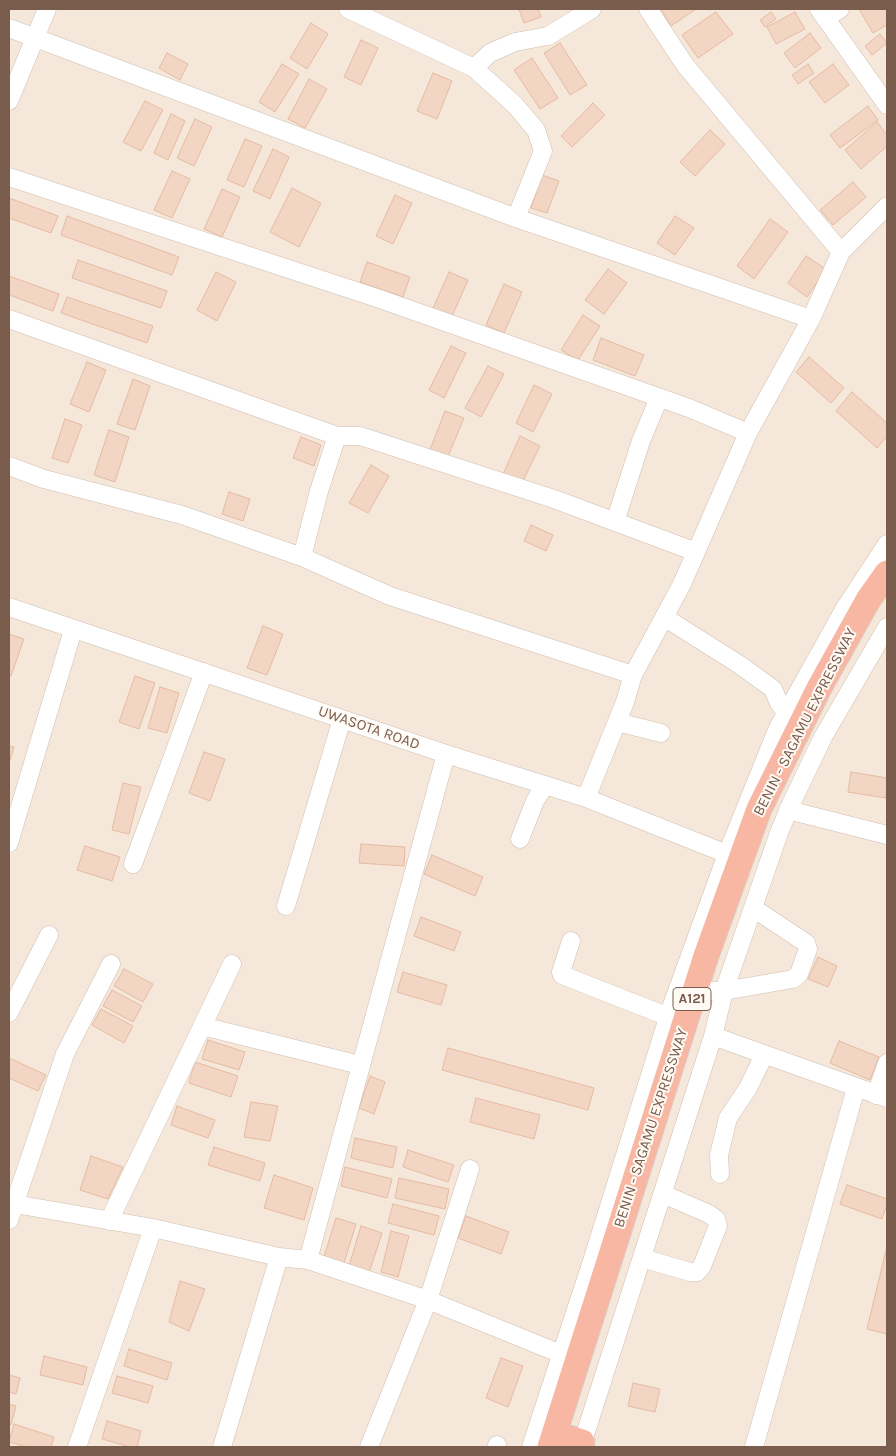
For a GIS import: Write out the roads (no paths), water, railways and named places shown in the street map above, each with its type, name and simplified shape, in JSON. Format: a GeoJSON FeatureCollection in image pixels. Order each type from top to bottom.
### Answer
{"type":"FeatureCollection","features":[{"type":"Feature","properties":{"kind":"highway","name":"BENIN - SAGAMU EXPRESSWAY"},"geometry":{"type":"LineString","coordinates":[[570,1444],[706,956],[759,809],[819,688],[868,600],[887,574]]}},
{"type":"Feature","properties":{"kind":"highway","name":"A121"},"geometry":{"type":"LineString","coordinates":[[570,1444],[717,991],[742,896],[795,766],[822,708],[850,659],[887,602]]}},
{"type":"Feature","properties":{"kind":"street"},"geometry":{"type":"LineString","coordinates":[[9,101],[47,9]]}},
{"type":"Feature","properties":{"kind":"street"},"geometry":{"type":"LineString","coordinates":[[348,9],[474,68],[516,105],[536,130],[543,151],[516,218]]}},
{"type":"Feature","properties":{"kind":"street"},"geometry":{"type":"LineString","coordinates":[[474,68],[490,53],[514,42],[548,36],[592,9]]}},
{"type":"Feature","properties":{"kind":"street"},"geometry":{"type":"LineString","coordinates":[[648,9],[685,65],[841,252]]}},
{"type":"Feature","properties":{"kind":"street"},"geometry":{"type":"LineString","coordinates":[[828,12],[887,105]]}},
{"type":"Feature","properties":{"kind":"street"},"geometry":{"type":"LineString","coordinates":[[9,28],[516,218],[811,319]]}},
{"type":"Feature","properties":{"kind":"street"},"geometry":{"type":"LineString","coordinates":[[9,178],[380,299],[659,398],[748,433]]}},
{"type":"Feature","properties":{"kind":"street"},"geometry":{"type":"LineString","coordinates":[[586,798],[617,722],[633,675],[682,584],[748,433],[811,319],[841,252],[887,206]]}},
{"type":"Feature","properties":{"kind":"street"},"geometry":{"type":"LineString","coordinates":[[9,319],[337,436],[360,436],[554,499],[696,552]]}},
{"type":"Feature","properties":{"kind":"street"},"geometry":{"type":"LineString","coordinates":[[614,522],[659,398]]}},
{"type":"Feature","properties":{"kind":"street"},"geometry":{"type":"LineString","coordinates":[[302,556],[319,491],[337,436]]}},
{"type":"Feature","properties":{"kind":"street"},"geometry":{"type":"LineString","coordinates":[[9,466],[44,479],[182,515],[302,556],[390,596],[633,675]]}},
{"type":"Feature","properties":{"kind":"street"},"geometry":{"type":"LineString","coordinates":[[531,1447],[668,1016],[726,854],[786,712],[845,608],[887,544]]}},
{"type":"Feature","properties":{"kind":"street","name":"UWASOTA ROAD"},"geometry":{"type":"LineString","coordinates":[[9,607],[72,630],[204,672],[446,754],[586,798],[726,854]]}},
{"type":"Feature","properties":{"kind":"street"},"geometry":{"type":"LineString","coordinates":[[664,617],[773,688],[779,703],[786,712]]}},
{"type":"Feature","properties":{"kind":"street"},"geometry":{"type":"LineString","coordinates":[[570,1444],[642,1258],[663,1194],[713,1036],[717,991],[753,908],[788,810],[823,737],[887,627]]}},
{"type":"Feature","properties":{"kind":"street"},"geometry":{"type":"LineString","coordinates":[[9,843],[72,630]]}},
{"type":"Feature","properties":{"kind":"street"},"geometry":{"type":"LineString","coordinates":[[133,864],[204,672]]}},
{"type":"Feature","properties":{"kind":"street"},"geometry":{"type":"LineString","coordinates":[[286,906],[342,718]]}},
{"type":"Feature","properties":{"kind":"street"},"geometry":{"type":"LineString","coordinates":[[617,722],[661,733]]}},
{"type":"Feature","properties":{"kind":"street"},"geometry":{"type":"LineString","coordinates":[[308,1260],[446,754]]}},
{"type":"Feature","properties":{"kind":"street"},"geometry":{"type":"LineString","coordinates":[[520,839],[535,801],[545,785]]}},
{"type":"Feature","properties":{"kind":"street"},"geometry":{"type":"LineString","coordinates":[[788,810],[887,835]]}},
{"type":"Feature","properties":{"kind":"street"},"geometry":{"type":"LineString","coordinates":[[717,991],[793,979],[800,974],[808,949],[806,943],[753,908]]}},
{"type":"Feature","properties":{"kind":"street"},"geometry":{"type":"LineString","coordinates":[[9,1013],[50,935]]}},
{"type":"Feature","properties":{"kind":"street"},"geometry":{"type":"LineString","coordinates":[[571,941],[561,972],[562,975],[668,1016]]}},
{"type":"Feature","properties":{"kind":"street"},"geometry":{"type":"LineString","coordinates":[[112,964],[65,1054],[10,1209],[153,1228],[279,1257],[308,1260],[428,1300],[561,1354]]}},
{"type":"Feature","properties":{"kind":"street"},"geometry":{"type":"LineString","coordinates":[[109,1221],[232,964]]}},
{"type":"Feature","properties":{"kind":"street"},"geometry":{"type":"LineString","coordinates":[[202,1026],[360,1065]]}},
{"type":"Feature","properties":{"kind":"street"},"geometry":{"type":"LineString","coordinates":[[713,1036],[882,1097],[887,1063]]}},
{"type":"Feature","properties":{"kind":"street"},"geometry":{"type":"LineString","coordinates":[[720,1174],[719,1155],[728,1118],[748,1088],[764,1055]]}},
{"type":"Feature","properties":{"kind":"street"},"geometry":{"type":"LineString","coordinates":[[754,1447],[856,1088]]}},
{"type":"Feature","properties":{"kind":"street"},"geometry":{"type":"LineString","coordinates":[[368,1447],[428,1300],[470,1169]]}},
{"type":"Feature","properties":{"kind":"street"},"geometry":{"type":"LineString","coordinates":[[642,1258],[690,1272],[697,1272],[702,1266],[718,1226],[716,1219],[709,1214],[663,1194]]}},
{"type":"Feature","properties":{"kind":"street"},"geometry":{"type":"LineString","coordinates":[[77,1447],[153,1228]]}},
{"type":"Feature","properties":{"kind":"street"},"geometry":{"type":"LineString","coordinates":[[222,1447],[279,1257]]}}]}
